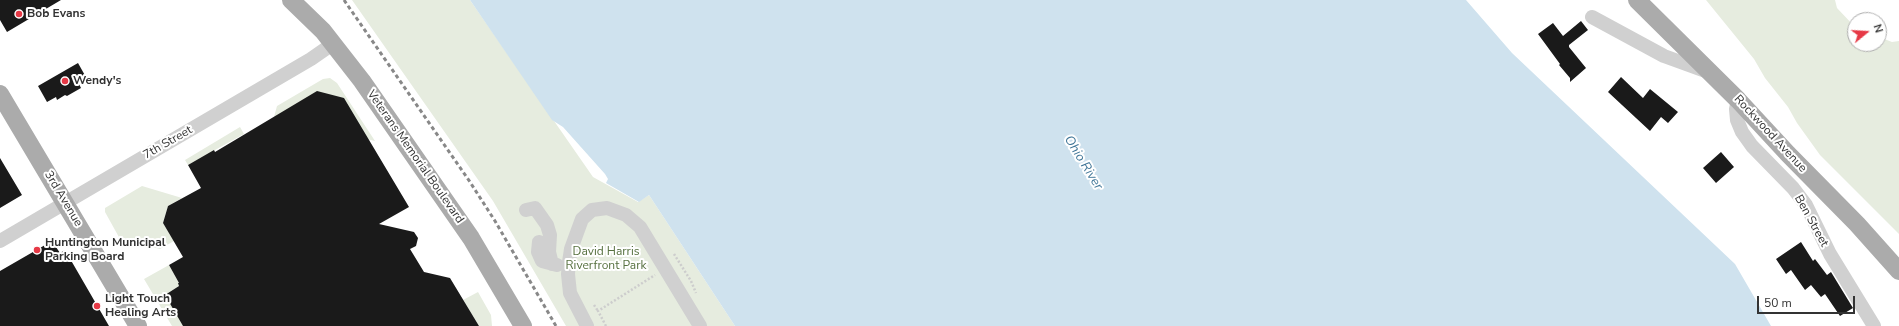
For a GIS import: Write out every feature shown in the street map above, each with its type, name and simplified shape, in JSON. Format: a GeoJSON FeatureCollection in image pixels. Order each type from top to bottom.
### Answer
{"type":"FeatureCollection","features":[{"type":"Feature","properties":{"kind":"main road","name":"Veterans Memorial Boulevard"},"geometry":{"type":"LineString","coordinates":[[291,0],[309,16],[334,43],[456,214],[487,263],[523,326]]}},
{"type":"Feature","properties":{"kind":"main road","name":"Rockwood Avenue"},"geometry":{"type":"LineString","coordinates":[[1637,0],[1738,100],[1857,224],[1899,271]]}},
{"type":"Feature","properties":{"kind":"main road","name":"3rd Avenue"},"geometry":{"type":"LineString","coordinates":[[0,94],[138,326]]}},
{"type":"Feature","properties":{"kind":"street"},"geometry":{"type":"LineString","coordinates":[[1592,17],[1664,56],[1710,73]]}},
{"type":"Feature","properties":{"kind":"street","name":"7th Street"},"geometry":{"type":"LineString","coordinates":[[0,241],[311,59],[334,43]]}},
{"type":"Feature","properties":{"kind":"street","name":"Ben Street"},"geometry":{"type":"LineString","coordinates":[[1738,100],[1736,109],[1737,120],[1742,132],[1752,146],[1793,188],[1806,205],[1830,254],[1874,326]]}},
{"type":"Feature","properties":{"kind":"street"},"geometry":{"type":"LineString","coordinates":[[526,210],[535,208],[547,225],[550,235],[549,252],[552,264]]}},
{"type":"Feature","properties":{"kind":"street"},"geometry":{"type":"LineString","coordinates":[[587,326],[572,300],[568,265],[571,249],[582,219],[592,210],[599,208],[617,210],[632,218],[640,227],[700,326]]}},
{"type":"Feature","properties":{"kind":"street"},"geometry":{"type":"LineString","coordinates":[[538,242],[539,257],[542,261],[552,264],[568,265]]}},
{"type":"Feature","properties":{"kind":"path"},"geometry":{"type":"LineString","coordinates":[[598,311],[648,279]]}},
{"type":"Feature","properties":{"kind":"path"},"geometry":{"type":"LineString","coordinates":[[594,305],[606,326]]}},
{"type":"Feature","properties":{"kind":"green space","name":"David Harris Riverfront Park"},"geometry":{"type":"Polygon","coordinates":[[[352,0],[470,0],[593,177],[638,202],[649,195],[735,326],[566,326],[493,201],[352,0]]]}},
{"type":"Feature","properties":{"kind":"green space"},"geometry":{"type":"Polygon","coordinates":[[[1706,0],[1835,0],[1837,8],[1847,19],[1847,52],[1887,52],[1887,40],[1892,42],[1899,41],[1899,234],[1820,155],[1797,123],[1788,107],[1765,78],[1754,59],[1706,0]]]}},
{"type":"Feature","properties":{"kind":"green space"},"geometry":{"type":"Polygon","coordinates":[[[330,78],[337,83],[375,141],[274,117],[277,106],[323,79],[330,78]]]}},
{"type":"Feature","properties":{"kind":"green space"},"geometry":{"type":"Polygon","coordinates":[[[240,127],[244,134],[188,165],[185,160],[240,127]]]}},
{"type":"Feature","properties":{"kind":"green space"},"geometry":{"type":"Polygon","coordinates":[[[142,186],[182,198],[168,206],[163,223],[174,241],[160,249],[120,239],[105,212],[105,208],[142,186]]]}},
{"type":"Feature","properties":{"kind":"green space"},"geometry":{"type":"Polygon","coordinates":[[[169,265],[179,283],[179,286],[165,295],[183,326],[172,326],[144,279],[169,265]]]}},
{"type":"Feature","properties":{"kind":"green space"},"geometry":{"type":"Polygon","coordinates":[[[478,292],[491,315],[492,326],[479,326],[463,300],[478,292]]]}},
{"type":"Feature","properties":{"kind":"water","name":"Ohio River"},"geometry":{"type":"Polygon","coordinates":[[[470,0],[1466,0],[1512,53],[1735,264],[1771,326],[735,326],[649,195],[639,202],[606,183],[608,179],[605,174],[563,127],[552,120],[470,0]]]}},
{"type":"Feature","properties":{"kind":"building","name":"Bob Evans"},"geometry":{"type":"Polygon","coordinates":[[[0,0],[61,0],[7,32],[0,20],[0,0]]]}},
{"type":"Feature","properties":{"kind":"building"},"geometry":{"type":"Polygon","coordinates":[[[1581,21],[1588,30],[1569,45],[1569,47],[1586,68],[1570,82],[1570,78],[1559,65],[1560,64],[1538,34],[1553,23],[1563,36],[1581,21]]]}},
{"type":"Feature","properties":{"kind":"building","name":"Wendy's"},"geometry":{"type":"Polygon","coordinates":[[[78,63],[87,79],[79,84],[81,88],[67,96],[65,95],[57,100],[56,97],[47,102],[38,86],[78,63]]]}},
{"type":"Feature","properties":{"kind":"building"},"geometry":{"type":"Polygon","coordinates":[[[1621,77],[1643,98],[1650,89],[1678,112],[1668,123],[1661,117],[1650,131],[1608,92],[1621,77]]]}},
{"type":"Feature","properties":{"kind":"building"},"geometry":{"type":"Polygon","coordinates":[[[317,91],[344,98],[409,207],[379,224],[414,232],[418,238],[416,246],[410,249],[424,272],[450,278],[479,326],[183,326],[165,295],[179,286],[179,283],[169,265],[183,257],[163,223],[168,206],[201,188],[188,165],[214,150],[215,152],[317,91]]]}},
{"type":"Feature","properties":{"kind":"building"},"geometry":{"type":"Polygon","coordinates":[[[1721,152],[1734,167],[1716,183],[1703,168],[1721,152]]]}},
{"type":"Feature","properties":{"kind":"building"},"geometry":{"type":"Polygon","coordinates":[[[0,158],[22,195],[0,208],[0,158]]]}},
{"type":"Feature","properties":{"kind":"building"},"geometry":{"type":"Polygon","coordinates":[[[52,241],[60,253],[65,250],[109,326],[0,326],[0,271],[52,241]]]}},
{"type":"Feature","properties":{"kind":"building"},"geometry":{"type":"Polygon","coordinates":[[[1801,242],[1813,261],[1815,259],[1827,275],[1831,272],[1853,308],[1840,316],[1825,294],[1821,297],[1811,285],[1805,290],[1791,270],[1786,274],[1776,259],[1801,242]]]}},
{"type":"Feature","properties":{"kind":"railway"},"geometry":{"type":"LineString","coordinates":[[344,0],[470,182],[495,221],[556,326]]}},
{"type":"Feature","properties":{"kind":"place","name":"Bob Evans"},"geometry":{"type":"Point","coordinates":[19,14]}},
{"type":"Feature","properties":{"kind":"place","name":"Wendy's"},"geometry":{"type":"Point","coordinates":[65,81]}},
{"type":"Feature","properties":{"kind":"place","name":"Huntington Municipal Parking Board"},"geometry":{"type":"Point","coordinates":[37,250]}},
{"type":"Feature","properties":{"kind":"place","name":"Light Touch Healing Arts"},"geometry":{"type":"Point","coordinates":[97,306]}}]}
